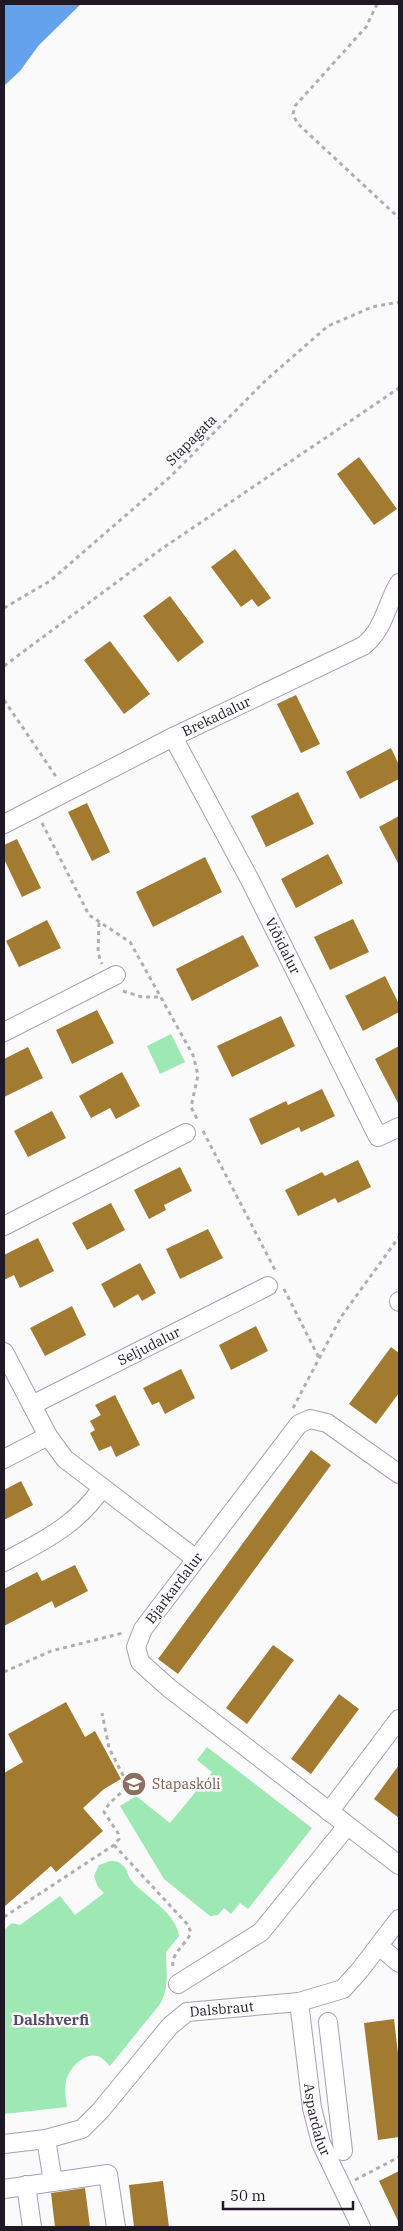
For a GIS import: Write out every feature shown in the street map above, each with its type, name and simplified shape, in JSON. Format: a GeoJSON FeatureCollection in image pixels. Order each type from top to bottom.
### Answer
{"type":"FeatureCollection","features":[{"type":"Feature","properties":{"kind":"street","name":"Brekadalur"},"geometry":{"type":"LineString","coordinates":[[4,824],[173,737],[363,646],[374,638],[399,583]]}},
{"type":"Feature","properties":{"kind":"street","name":"Víðidalur"},"geometry":{"type":"LineString","coordinates":[[173,737],[251,882],[378,1138],[399,1127]]}},
{"type":"Feature","properties":{"kind":"street"},"geometry":{"type":"LineString","coordinates":[[4,1032],[116,976]]}},
{"type":"Feature","properties":{"kind":"street"},"geometry":{"type":"LineString","coordinates":[[4,1226],[186,1133]]}},
{"type":"Feature","properties":{"kind":"street","name":"Seljudalur"},"geometry":{"type":"LineString","coordinates":[[32,1405],[274,1279]]}},
{"type":"Feature","properties":{"kind":"street"},"geometry":{"type":"LineString","coordinates":[[6,1361],[48,1436],[65,1459],[196,1559]]}},
{"type":"Feature","properties":{"kind":"street"},"geometry":{"type":"LineString","coordinates":[[295,1429],[304,1421],[322,1420],[399,1474]]}},
{"type":"Feature","properties":{"kind":"street","name":"Bjarkardalur"},"geometry":{"type":"LineString","coordinates":[[295,1429],[143,1629],[136,1647],[140,1662],[152,1674],[399,1865]]}},
{"type":"Feature","properties":{"kind":"street"},"geometry":{"type":"LineString","coordinates":[[4,1459],[48,1436]]}},
{"type":"Feature","properties":{"kind":"street"},"geometry":{"type":"LineString","coordinates":[[4,1562],[64,1529],[82,1514],[102,1488]]}},
{"type":"Feature","properties":{"kind":"street"},"geometry":{"type":"LineString","coordinates":[[329,1812],[399,1719]]}},
{"type":"Feature","properties":{"kind":"street"},"geometry":{"type":"LineString","coordinates":[[178,1984],[261,1932],[347,1826]]}},
{"type":"Feature","properties":{"kind":"street","name":"Dalsbraut"},"geometry":{"type":"LineString","coordinates":[[4,2144],[46,2139],[82,2129],[170,2026],[187,2012],[299,2002],[343,1989],[399,1919]]}},
{"type":"Feature","properties":{"kind":"street"},"geometry":{"type":"LineString","coordinates":[[379,1946],[399,1963]]}},
{"type":"Feature","properties":{"kind":"street","name":"Aspardalur"},"geometry":{"type":"LineString","coordinates":[[299,2002],[312,2108],[321,2143],[361,2227]]}},
{"type":"Feature","properties":{"kind":"street"},"geometry":{"type":"LineString","coordinates":[[328,2022],[343,2151]]}},
{"type":"Feature","properties":{"kind":"street"},"geometry":{"type":"LineString","coordinates":[[308,2079],[335,2077]]}},
{"type":"Feature","properties":{"kind":"street"},"geometry":{"type":"LineString","coordinates":[[46,2139],[53,2182]]}},
{"type":"Feature","properties":{"kind":"street"},"geometry":{"type":"LineString","coordinates":[[4,2189],[108,2174],[116,2227]]}},
{"type":"Feature","properties":{"kind":"street"},"geometry":{"type":"LineString","coordinates":[[26,2186],[32,2227]]}},
{"type":"Feature","properties":{"kind":"path"},"geometry":{"type":"LineString","coordinates":[[377,4],[366,27],[295,106],[294,114],[297,124],[399,218]]}},
{"type":"Feature","properties":{"kind":"path","name":"Stapagata"},"geometry":{"type":"LineString","coordinates":[[4,608],[50,581],[170,477],[266,380],[328,326],[372,307],[399,302]]}},
{"type":"Feature","properties":{"kind":"path"},"geometry":{"type":"LineString","coordinates":[[4,666],[160,550],[399,388]]}},
{"type":"Feature","properties":{"kind":"path"},"geometry":{"type":"LineString","coordinates":[[4,700],[67,792]]}},
{"type":"Feature","properties":{"kind":"path"},"geometry":{"type":"LineString","coordinates":[[35,808],[89,916],[130,942],[193,1055],[198,1076],[190,1107],[274,1279],[319,1358]]}},
{"type":"Feature","properties":{"kind":"path"},"geometry":{"type":"LineString","coordinates":[[295,1429],[285,1422],[341,1317],[399,1237]]}},
{"type":"Feature","properties":{"kind":"path"},"geometry":{"type":"LineString","coordinates":[[4,1672],[51,1651],[101,1637],[143,1629]]}},
{"type":"Feature","properties":{"kind":"path"},"geometry":{"type":"LineString","coordinates":[[4,1917],[114,1845],[119,1839],[118,1833],[104,1812],[107,1806],[125,1788],[127,1783],[109,1748],[102,1712]]}},
{"type":"Feature","properties":{"kind":"path"},"geometry":{"type":"LineString","coordinates":[[114,1845],[188,1925],[191,1933],[187,1940],[178,1948],[172,1960],[178,1984]]}},
{"type":"Feature","properties":{"kind":"path"},"geometry":{"type":"LineString","coordinates":[[341,2187],[399,2156]]}},
{"type":"Feature","properties":{"kind":"green space"},"geometry":{"type":"Polygon","coordinates":[[[171,1034],[185,1062],[160,1074],[147,1046],[171,1034]]]}},
{"type":"Feature","properties":{"kind":"green space"},"geometry":{"type":"Polygon","coordinates":[[[207,1747],[312,1828],[248,1909],[240,1903],[231,1914],[224,1908],[218,1915],[210,1916],[164,1879],[120,1806],[136,1796],[170,1823],[212,1772],[197,1760],[207,1747]]]}},
{"type":"Feature","properties":{"kind":"green space"},"geometry":{"type":"Polygon","coordinates":[[[110,1861],[117,1862],[123,1866],[137,1887],[166,1912],[176,1927],[179,1936],[166,1952],[167,1979],[163,1997],[160,2004],[110,2066],[101,2057],[97,2056],[86,2057],[77,2063],[69,2073],[65,2085],[67,2107],[4,2114],[4,1930],[12,1923],[20,1925],[60,1896],[75,1915],[104,1893],[98,1887],[94,1876],[99,1865],[110,1861]]]}},
{"type":"Feature","properties":{"kind":"water"},"geometry":{"type":"Polygon","coordinates":[[[4,4],[81,4],[39,45],[20,71],[4,86],[4,4]]]}},
{"type":"Feature","properties":{"kind":"building"},"geometry":{"type":"Polygon","coordinates":[[[359,457],[397,509],[374,525],[337,474],[359,457]]]}},
{"type":"Feature","properties":{"kind":"building"},"geometry":{"type":"Polygon","coordinates":[[[235,549],[271,598],[258,607],[252,599],[241,607],[211,567],[235,549]]]}},
{"type":"Feature","properties":{"kind":"building"},"geometry":{"type":"Polygon","coordinates":[[[170,596],[204,642],[178,662],[143,616],[170,596]]]}},
{"type":"Feature","properties":{"kind":"building"},"geometry":{"type":"Polygon","coordinates":[[[110,641],[150,694],[124,714],[84,660],[110,641]]]}},
{"type":"Feature","properties":{"kind":"building"},"geometry":{"type":"Polygon","coordinates":[[[296,695],[320,744],[301,753],[277,704],[296,695]]]}},
{"type":"Feature","properties":{"kind":"building"},"geometry":{"type":"Polygon","coordinates":[[[391,748],[399,765],[399,779],[360,799],[346,772],[391,748]]]}},
{"type":"Feature","properties":{"kind":"building"},"geometry":{"type":"Polygon","coordinates":[[[298,792],[314,824],[266,847],[251,816],[298,792]]]}},
{"type":"Feature","properties":{"kind":"building"},"geometry":{"type":"Polygon","coordinates":[[[87,803],[110,852],[92,861],[68,812],[87,803]]]}},
{"type":"Feature","properties":{"kind":"building"},"geometry":{"type":"Polygon","coordinates":[[[399,816],[399,865],[379,827],[399,816]]]}},
{"type":"Feature","properties":{"kind":"building"},"geometry":{"type":"Polygon","coordinates":[[[17,839],[41,888],[22,897],[4,859],[4,845],[17,839]]]}},
{"type":"Feature","properties":{"kind":"building"},"geometry":{"type":"Polygon","coordinates":[[[328,854],[343,883],[296,908],[281,879],[328,854]]]}},
{"type":"Feature","properties":{"kind":"building"},"geometry":{"type":"Polygon","coordinates":[[[205,857],[222,892],[153,927],[136,892],[205,857]]]}},
{"type":"Feature","properties":{"kind":"building"},"geometry":{"type":"Polygon","coordinates":[[[353,919],[369,952],[330,970],[314,937],[353,919]]]}},
{"type":"Feature","properties":{"kind":"building"},"geometry":{"type":"Polygon","coordinates":[[[47,920],[61,948],[19,967],[6,941],[47,920]]]}},
{"type":"Feature","properties":{"kind":"building"},"geometry":{"type":"Polygon","coordinates":[[[243,935],[259,966],[192,1001],[176,969],[243,935]]]}},
{"type":"Feature","properties":{"kind":"building"},"geometry":{"type":"Polygon","coordinates":[[[385,976],[399,1004],[399,1012],[363,1031],[345,996],[385,976]]]}},
{"type":"Feature","properties":{"kind":"building"},"geometry":{"type":"Polygon","coordinates":[[[97,1010],[114,1043],[72,1064],[56,1030],[97,1010]]]}},
{"type":"Feature","properties":{"kind":"building"},"geometry":{"type":"Polygon","coordinates":[[[281,1016],[295,1046],[232,1077],[217,1046],[281,1016]]]}},
{"type":"Feature","properties":{"kind":"building"},"geometry":{"type":"Polygon","coordinates":[[[399,1046],[399,1105],[375,1059],[399,1046]]]}},
{"type":"Feature","properties":{"kind":"building"},"geometry":{"type":"Polygon","coordinates":[[[28,1047],[43,1078],[4,1097],[4,1059],[28,1047]]]}},
{"type":"Feature","properties":{"kind":"building"},"geometry":{"type":"Polygon","coordinates":[[[122,1072],[140,1106],[116,1119],[110,1108],[91,1118],[79,1096],[122,1072]]]}},
{"type":"Feature","properties":{"kind":"building"},"geometry":{"type":"Polygon","coordinates":[[[322,1089],[335,1116],[301,1132],[299,1127],[261,1145],[249,1119],[286,1101],[288,1105],[322,1089]]]}},
{"type":"Feature","properties":{"kind":"building"},"geometry":{"type":"Polygon","coordinates":[[[52,1111],[66,1138],[28,1157],[14,1131],[52,1111]]]}},
{"type":"Feature","properties":{"kind":"building"},"geometry":{"type":"Polygon","coordinates":[[[358,1160],[371,1187],[338,1203],[335,1198],[298,1216],[285,1190],[322,1172],[325,1176],[358,1160]]]}},
{"type":"Feature","properties":{"kind":"building"},"geometry":{"type":"Polygon","coordinates":[[[180,1167],[192,1191],[164,1205],[166,1210],[149,1219],[134,1190],[180,1167]]]}},
{"type":"Feature","properties":{"kind":"building"},"geometry":{"type":"Polygon","coordinates":[[[111,1203],[125,1230],[87,1250],[72,1223],[111,1203]]]}},
{"type":"Feature","properties":{"kind":"building"},"geometry":{"type":"Polygon","coordinates":[[[208,1229],[223,1258],[180,1279],[166,1249],[208,1229]]]}},
{"type":"Feature","properties":{"kind":"building"},"geometry":{"type":"Polygon","coordinates":[[[38,1238],[54,1271],[20,1288],[14,1275],[4,1280],[4,1255],[38,1238]]]}},
{"type":"Feature","properties":{"kind":"building"},"geometry":{"type":"Polygon","coordinates":[[[140,1263],[156,1293],[142,1301],[138,1294],[114,1308],[101,1284],[140,1263]]]}},
{"type":"Feature","properties":{"kind":"building"},"geometry":{"type":"Polygon","coordinates":[[[72,1306],[86,1335],[45,1356],[30,1328],[72,1306]]]}},
{"type":"Feature","properties":{"kind":"building"},"geometry":{"type":"Polygon","coordinates":[[[256,1326],[268,1351],[231,1370],[219,1345],[256,1326]]]}},
{"type":"Feature","properties":{"kind":"building"},"geometry":{"type":"Polygon","coordinates":[[[391,1347],[399,1353],[399,1393],[376,1424],[349,1404],[391,1347]]]}},
{"type":"Feature","properties":{"kind":"building"},"geometry":{"type":"Polygon","coordinates":[[[181,1369],[195,1398],[165,1414],[159,1402],[152,1405],[143,1388],[181,1369]]]}},
{"type":"Feature","properties":{"kind":"building"},"geometry":{"type":"Polygon","coordinates":[[[115,1395],[140,1445],[116,1457],[111,1446],[99,1451],[90,1433],[95,1430],[90,1421],[101,1415],[95,1405],[115,1395]]]}},
{"type":"Feature","properties":{"kind":"building"},"geometry":{"type":"Polygon","coordinates":[[[311,1450],[331,1465],[178,1674],[158,1659],[311,1450]]]}},
{"type":"Feature","properties":{"kind":"building"},"geometry":{"type":"Polygon","coordinates":[[[21,1481],[33,1505],[4,1520],[4,1490],[21,1481]]]}},
{"type":"Feature","properties":{"kind":"building"},"geometry":{"type":"Polygon","coordinates":[[[75,1565],[88,1591],[55,1608],[52,1601],[4,1626],[4,1589],[37,1572],[42,1581],[75,1565]]]}},
{"type":"Feature","properties":{"kind":"building"},"geometry":{"type":"Polygon","coordinates":[[[273,1645],[294,1660],[247,1724],[226,1708],[273,1645]]]}},
{"type":"Feature","properties":{"kind":"building"},"geometry":{"type":"Polygon","coordinates":[[[339,1694],[359,1709],[311,1774],[291,1759],[339,1694]]]}},
{"type":"Feature","properties":{"kind":"building"},"geometry":{"type":"Polygon","coordinates":[[[66,1702],[85,1737],[95,1731],[121,1779],[104,1789],[83,1808],[103,1831],[56,1872],[51,1866],[4,1907],[4,1773],[23,1762],[8,1734],[66,1702]]]}},
{"type":"Feature","properties":{"kind":"building"},"geometry":{"type":"Polygon","coordinates":[[[399,1765],[399,1818],[374,1799],[399,1765]]]}},
{"type":"Feature","properties":{"kind":"building"},"geometry":{"type":"Polygon","coordinates":[[[394,2019],[399,2062],[399,2137],[378,2140],[364,2023],[394,2019]]]}},
{"type":"Feature","properties":{"kind":"building"},"geometry":{"type":"Polygon","coordinates":[[[399,2171],[399,2223],[379,2181],[399,2171]]]}},
{"type":"Feature","properties":{"kind":"building"},"geometry":{"type":"Polygon","coordinates":[[[163,2181],[169,2227],[134,2227],[129,2185],[163,2181]]]}},
{"type":"Feature","properties":{"kind":"building"},"geometry":{"type":"Polygon","coordinates":[[[85,2188],[90,2227],[55,2227],[51,2193],[85,2188]]]}},
{"type":"Feature","properties":{"kind":"place","name":"Stapaskóli"},"geometry":{"type":"Point","coordinates":[134,1784]}},
{"type":"Feature","properties":{"kind":"district","name":"Dalshverfi"},"geometry":{"type":"Point","coordinates":[51,2020]}}]}
